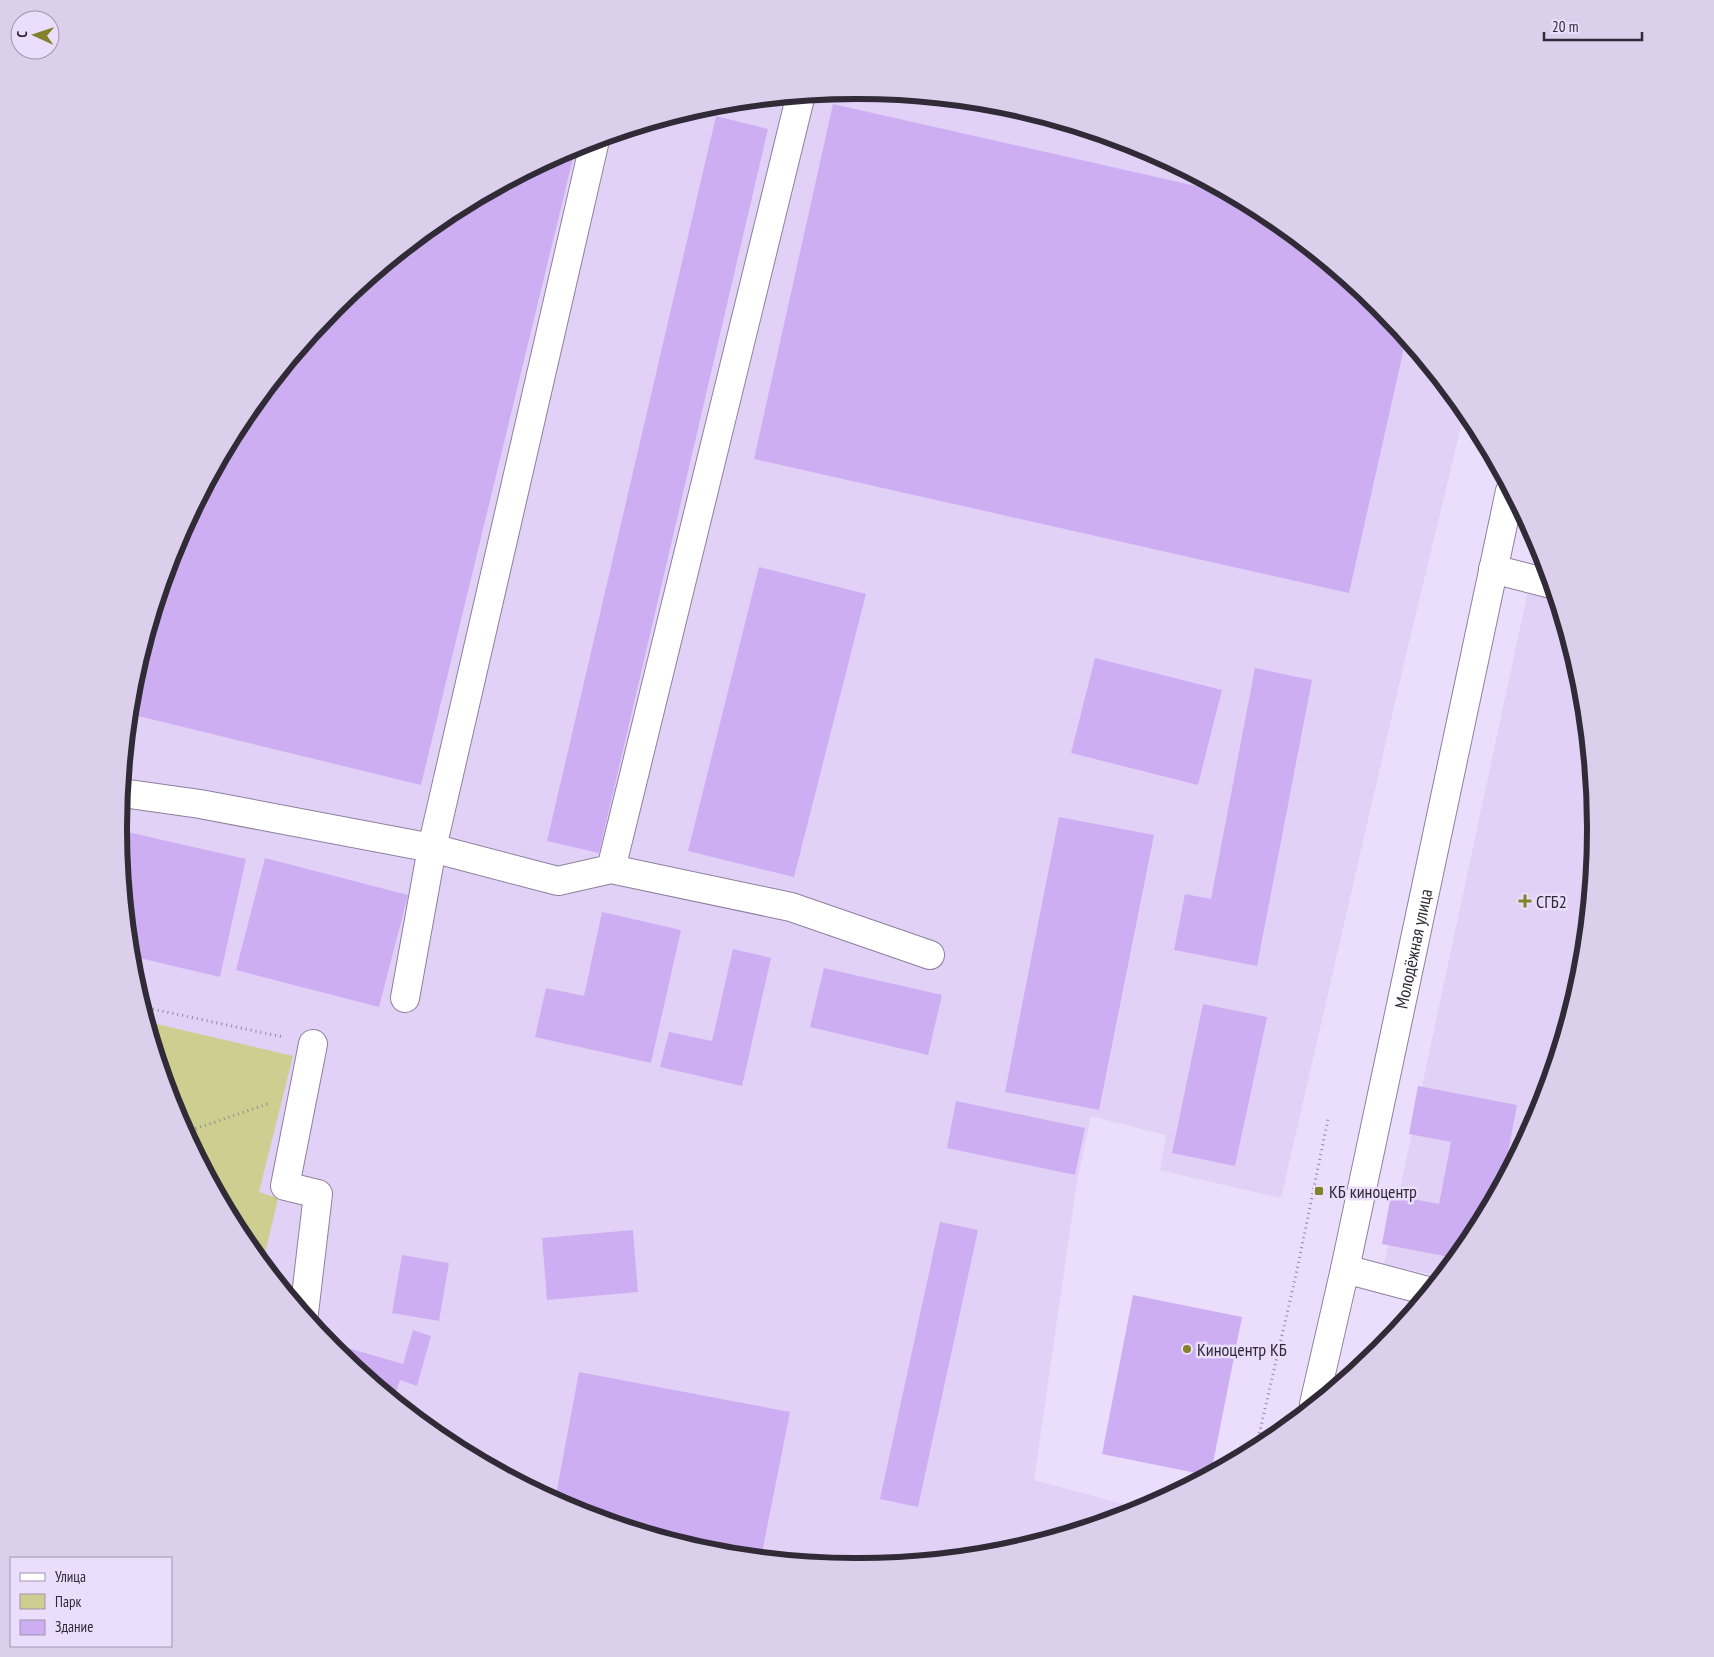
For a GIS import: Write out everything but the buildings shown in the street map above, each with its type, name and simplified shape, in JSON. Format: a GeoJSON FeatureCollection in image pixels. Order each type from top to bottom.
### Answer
{"type":"FeatureCollection","features":[{"type":"Feature","properties":{"kind":"main road"},"geometry":{"type":"LineString","coordinates":[[611,869],[799,101]]}},
{"type":"Feature","properties":{"kind":"main road"},"geometry":{"type":"LineString","coordinates":[[405,998],[432,848],[593,148]]}},
{"type":"Feature","properties":{"kind":"main road","name":"Молодёжная улица"},"geometry":{"type":"LineString","coordinates":[[1316,1395],[1345,1269],[1508,500]]}},
{"type":"Feature","properties":{"kind":"main road"},"geometry":{"type":"LineString","coordinates":[[1493,569],[1543,582]]}},
{"type":"Feature","properties":{"kind":"main road"},"geometry":{"type":"LineString","coordinates":[[128,794],[200,804],[432,848],[558,881],[611,869],[791,907],[930,955]]}},
{"type":"Feature","properties":{"kind":"main road"},"geometry":{"type":"LineString","coordinates":[[305,1306],[318,1194],[285,1186],[313,1044]]}},
{"type":"Feature","properties":{"kind":"main road"},"geometry":{"type":"LineString","coordinates":[[1345,1269],[1423,1290]]}},
{"type":"Feature","properties":{"kind":"path"},"geometry":{"type":"LineString","coordinates":[[150,1009],[313,1044]]}},
{"type":"Feature","properties":{"kind":"path"},"geometry":{"type":"LineString","coordinates":[[193,1130],[303,1092]]}},
{"type":"Feature","properties":{"kind":"path"},"geometry":{"type":"LineString","coordinates":[[1258,1437],[1297,1270],[1328,1119]]}},
{"type":"Feature","properties":{"kind":"shaded area"},"geometry":{"type":"Polygon","coordinates":[[[857,99],[905,100],[999,113],[1092,137],[1180,174],[1262,222],[1338,280],[1373,312],[1406,347],[1436,384],[1462,421],[1405,659],[1281,1198],[1160,1170],[1166,1135],[1091,1116],[1077,1182],[1034,1480],[1129,1506],[1092,1520],[999,1544],[905,1557],[809,1557],[715,1544],[668,1533],[622,1520],[578,1503],[534,1483],[452,1435],[376,1377],[341,1345],[308,1310],[278,1273],[250,1234],[225,1193],[183,1108],[166,1063],[141,971],[133,924],[127,828],[133,733],[141,686],[166,594],[183,549],[225,464],[250,423],[282,379],[402,259],[452,222],[534,174],[622,137],[715,113],[809,100],[857,99]]]}},
{"type":"Feature","properties":{"kind":"shaded area","name":"СГБ2"},"geometry":{"type":"Polygon","coordinates":[[[1535,559],[1562,640],[1573,686],[1581,733],[1587,828],[1581,924],[1573,971],[1548,1063],[1531,1108],[1489,1193],[1464,1234],[1435,1275],[1384,1264],[1535,559]]]}},
{"type":"Feature","properties":{"kind":"green space"},"geometry":{"type":"Polygon","coordinates":[[[154,1023],[293,1056],[259,1192],[278,1198],[265,1255],[225,1193],[203,1151],[183,1108],[154,1023]]]}},
{"type":"Feature","properties":{"kind":"place","name":"СГБ2"},"geometry":{"type":"Point","coordinates":[1525,901]}},
{"type":"Feature","properties":{"kind":"place","name":"КБ киноцентр"},"geometry":{"type":"Point","coordinates":[1319,1191]}},
{"type":"Feature","properties":{"kind":"place","name":"Киноцентр КБ"},"geometry":{"type":"Point","coordinates":[1187,1349]}}]}
